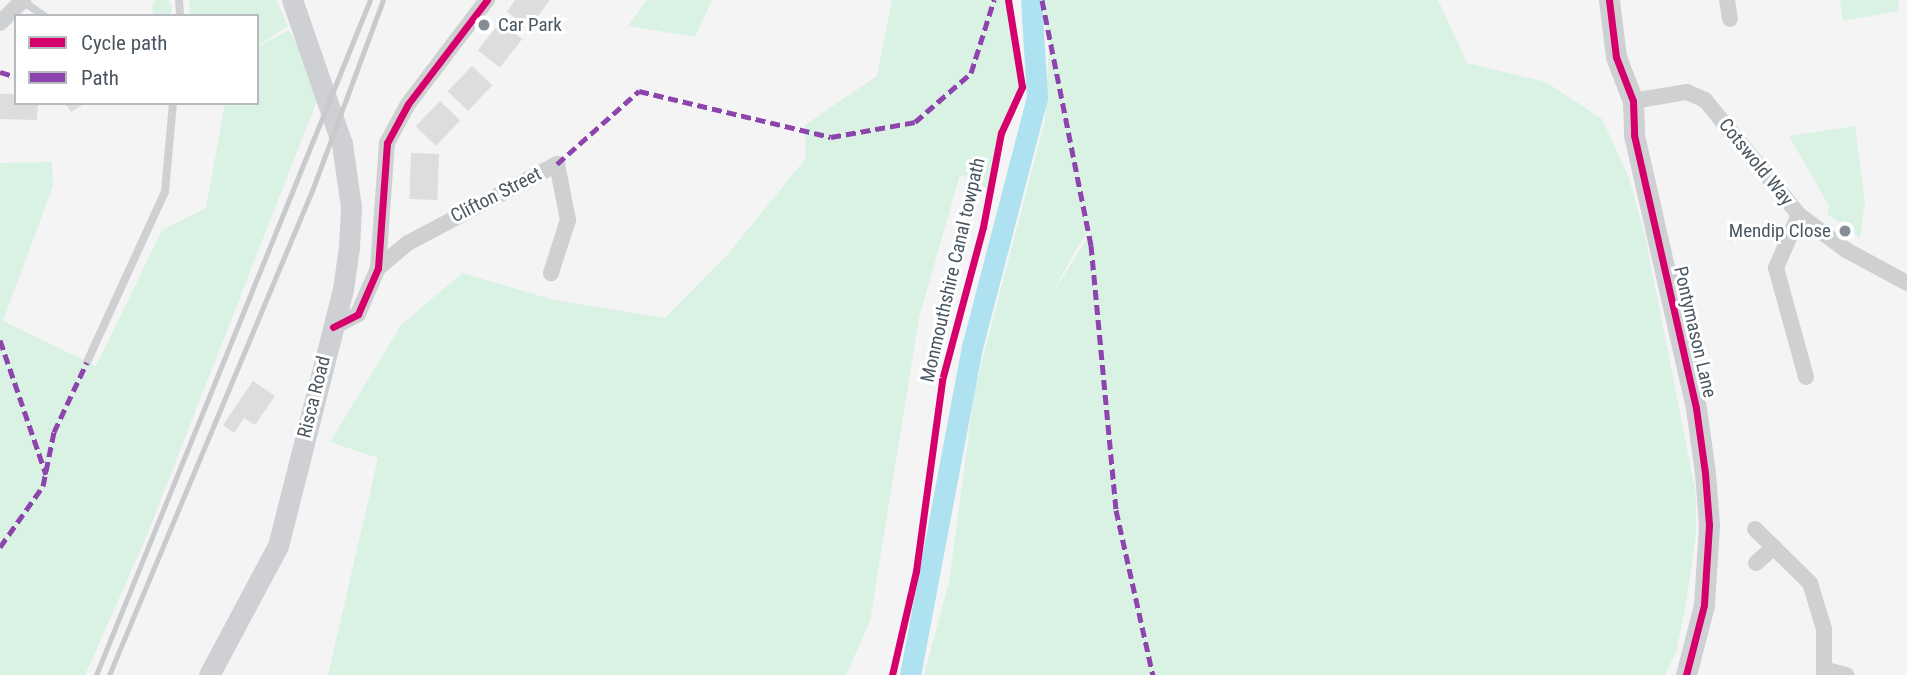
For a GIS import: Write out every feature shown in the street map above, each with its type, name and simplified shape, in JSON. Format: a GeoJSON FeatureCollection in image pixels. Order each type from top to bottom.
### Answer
{"type":"FeatureCollection","features":[{"type":"Feature","properties":{"kind":"main road","name":"Risca Road"},"geometry":{"type":"LineString","coordinates":[[209,675],[278,545],[333,327],[349,247],[349,174],[292,0]]}},
{"type":"Feature","properties":{"kind":"main road","name":"Pontymason Lane"},"geometry":{"type":"LineString","coordinates":[[1609,0],[1616,57],[1633,102],[1634,135],[1696,408],[1705,472],[1707,581],[1686,675]]}},
{"type":"Feature","properties":{"kind":"street"},"geometry":{"type":"LineString","coordinates":[[333,327],[358,314],[378,268],[387,143],[408,104],[487,0]]}},
{"type":"Feature","properties":{"kind":"street"},"geometry":{"type":"LineString","coordinates":[[1727,0],[1730,19]]}},
{"type":"Feature","properties":{"kind":"street"},"geometry":{"type":"LineString","coordinates":[[0,23],[24,1]]}},
{"type":"Feature","properties":{"kind":"street","name":"Cotswold Way"},"geometry":{"type":"LineString","coordinates":[[1633,102],[1687,92],[1705,100],[1799,215],[1846,250],[1907,283]]}},
{"type":"Feature","properties":{"kind":"street","name":"Clifton Street"},"geometry":{"type":"LineString","coordinates":[[378,268],[430,229],[557,164],[568,220],[551,273]]}},
{"type":"Feature","properties":{"kind":"street"},"geometry":{"type":"LineString","coordinates":[[1799,215],[1776,268],[1806,377]]}},
{"type":"Feature","properties":{"kind":"street"},"geometry":{"type":"LineString","coordinates":[[1755,529],[1810,583],[1824,629],[1826,673],[1846,675]]}},
{"type":"Feature","properties":{"kind":"street"},"geometry":{"type":"LineString","coordinates":[[1756,563],[1774,547]]}},
{"type":"Feature","properties":{"kind":"lane"},"geometry":{"type":"LineString","coordinates":[[24,1],[41,14]]}},
{"type":"Feature","properties":{"kind":"lane"},"geometry":{"type":"LineString","coordinates":[[88,362],[165,192],[173,105]]}},
{"type":"Feature","properties":{"kind":"green space"},"geometry":{"type":"Polygon","coordinates":[[[157,-1],[167,-1],[172,4],[170,14],[152,12],[152,4],[157,-1]]]}},
{"type":"Feature","properties":{"kind":"green space"},"geometry":{"type":"Polygon","coordinates":[[[189,0],[276,0],[288,26],[259,45],[259,14],[190,14],[189,0]]]}},
{"type":"Feature","properties":{"kind":"green space"},"geometry":{"type":"Polygon","coordinates":[[[647,0],[712,0],[695,37],[628,26],[647,0]]]}},
{"type":"Feature","properties":{"kind":"green space"},"geometry":{"type":"Polygon","coordinates":[[[892,0],[1008,0],[1022,87],[1001,133],[990,190],[960,175],[919,318],[870,621],[846,675],[328,675],[378,458],[330,442],[401,325],[462,273],[554,300],[665,318],[728,254],[806,158],[805,125],[877,76],[892,0]]]}},
{"type":"Feature","properties":{"kind":"green space"},"geometry":{"type":"Polygon","coordinates":[[[1042,0],[1438,0],[1467,63],[1546,82],[1602,119],[1629,178],[1645,236],[1696,494],[1696,534],[1686,604],[1676,652],[1665,675],[924,675],[949,582],[975,388],[1045,120],[1049,45],[1042,0]],[[1091,228],[1052,294],[1089,236],[1091,228]]]}},
{"type":"Feature","properties":{"kind":"green space"},"geometry":{"type":"Polygon","coordinates":[[[1840,0],[1898,0],[1899,11],[1843,21],[1840,0]]]}},
{"type":"Feature","properties":{"kind":"green space"},"geometry":{"type":"Polygon","coordinates":[[[289,30],[322,88],[145,540],[85,675],[0,675],[0,163],[52,162],[53,186],[3,321],[96,366],[162,230],[206,208],[225,105],[259,105],[259,46],[289,30]]]}},
{"type":"Feature","properties":{"kind":"green space"},"geometry":{"type":"Polygon","coordinates":[[[1855,126],[1865,202],[1860,238],[1827,214],[1829,206],[1789,136],[1855,126]]]}},
{"type":"Feature","properties":{"kind":"building"},"geometry":{"type":"Polygon","coordinates":[[[515,0],[550,0],[529,28],[507,12],[515,0]]]}},
{"type":"Feature","properties":{"kind":"building"},"geometry":{"type":"Polygon","coordinates":[[[500,22],[522,39],[500,68],[478,50],[500,22]]]}},
{"type":"Feature","properties":{"kind":"building"},"geometry":{"type":"Polygon","coordinates":[[[472,66],[492,85],[468,111],[448,91],[472,66]]]}},
{"type":"Feature","properties":{"kind":"building"},"geometry":{"type":"Polygon","coordinates":[[[0,94],[14,94],[14,105],[38,105],[37,120],[0,119],[0,94]]]}},
{"type":"Feature","properties":{"kind":"building"},"geometry":{"type":"Polygon","coordinates":[[[440,101],[460,120],[436,146],[416,126],[440,101]]]}},
{"type":"Feature","properties":{"kind":"building"},"geometry":{"type":"Polygon","coordinates":[[[66,105],[83,105],[71,112],[66,105]]]}},
{"type":"Feature","properties":{"kind":"building"},"geometry":{"type":"Polygon","coordinates":[[[411,153],[439,154],[437,200],[409,199],[411,153]]]}},
{"type":"Feature","properties":{"kind":"building"},"geometry":{"type":"Polygon","coordinates":[[[253,381],[275,396],[255,425],[244,418],[234,433],[223,425],[253,381]]]}},
{"type":"Feature","properties":{"kind":"waterway"},"geometry":{"type":"LineString","coordinates":[[910,675],[972,347],[1037,97],[1031,0]]}},
{"type":"Feature","properties":{"kind":"railway"},"geometry":{"type":"LineString","coordinates":[[96,675],[370,0]]}},
{"type":"Feature","properties":{"kind":"railway"},"geometry":{"type":"LineString","coordinates":[[109,675],[313,188],[383,0]]}},
{"type":"Feature","properties":{"kind":"marked path"},"geometry":{"type":"LineString","coordinates":[[557,164],[639,91],[831,137],[915,122],[971,73],[994,0]]}},
{"type":"Feature","properties":{"kind":"marked path"},"geometry":{"type":"LineString","coordinates":[[1042,0],[1091,245],[1116,510],[1153,675]]}},
{"type":"Feature","properties":{"kind":"marked path"},"geometry":{"type":"LineString","coordinates":[[0,72],[14,76]]}},
{"type":"Feature","properties":{"kind":"marked path"},"geometry":{"type":"LineString","coordinates":[[0,340],[46,474]]}},
{"type":"Feature","properties":{"kind":"marked path"},"geometry":{"type":"LineString","coordinates":[[0,547],[43,486],[54,432],[87,362]]}},
{"type":"Feature","properties":{"kind":"cycle path"},"geometry":{"type":"LineString","coordinates":[[333,327],[358,314],[378,268],[387,143],[408,104],[487,0]]}},
{"type":"Feature","properties":{"kind":"cycle path","name":"Monmouthshire Canal towpath"},"geometry":{"type":"LineString","coordinates":[[892,675],[916,571],[942,380],[983,227],[1001,133],[1022,87],[1008,0]]}},
{"type":"Feature","properties":{"kind":"cycle path"},"geometry":{"type":"LineString","coordinates":[[1609,0],[1616,57],[1633,101],[1634,135],[1696,408],[1705,473],[1709,525],[1704,605],[1686,675]]}},
{"type":"Feature","properties":{"kind":"place","name":"Car Park"},"geometry":{"type":"Point","coordinates":[484,25]}},
{"type":"Feature","properties":{"kind":"place","name":"Mendip Close"},"geometry":{"type":"Point","coordinates":[1845,231]}}]}
